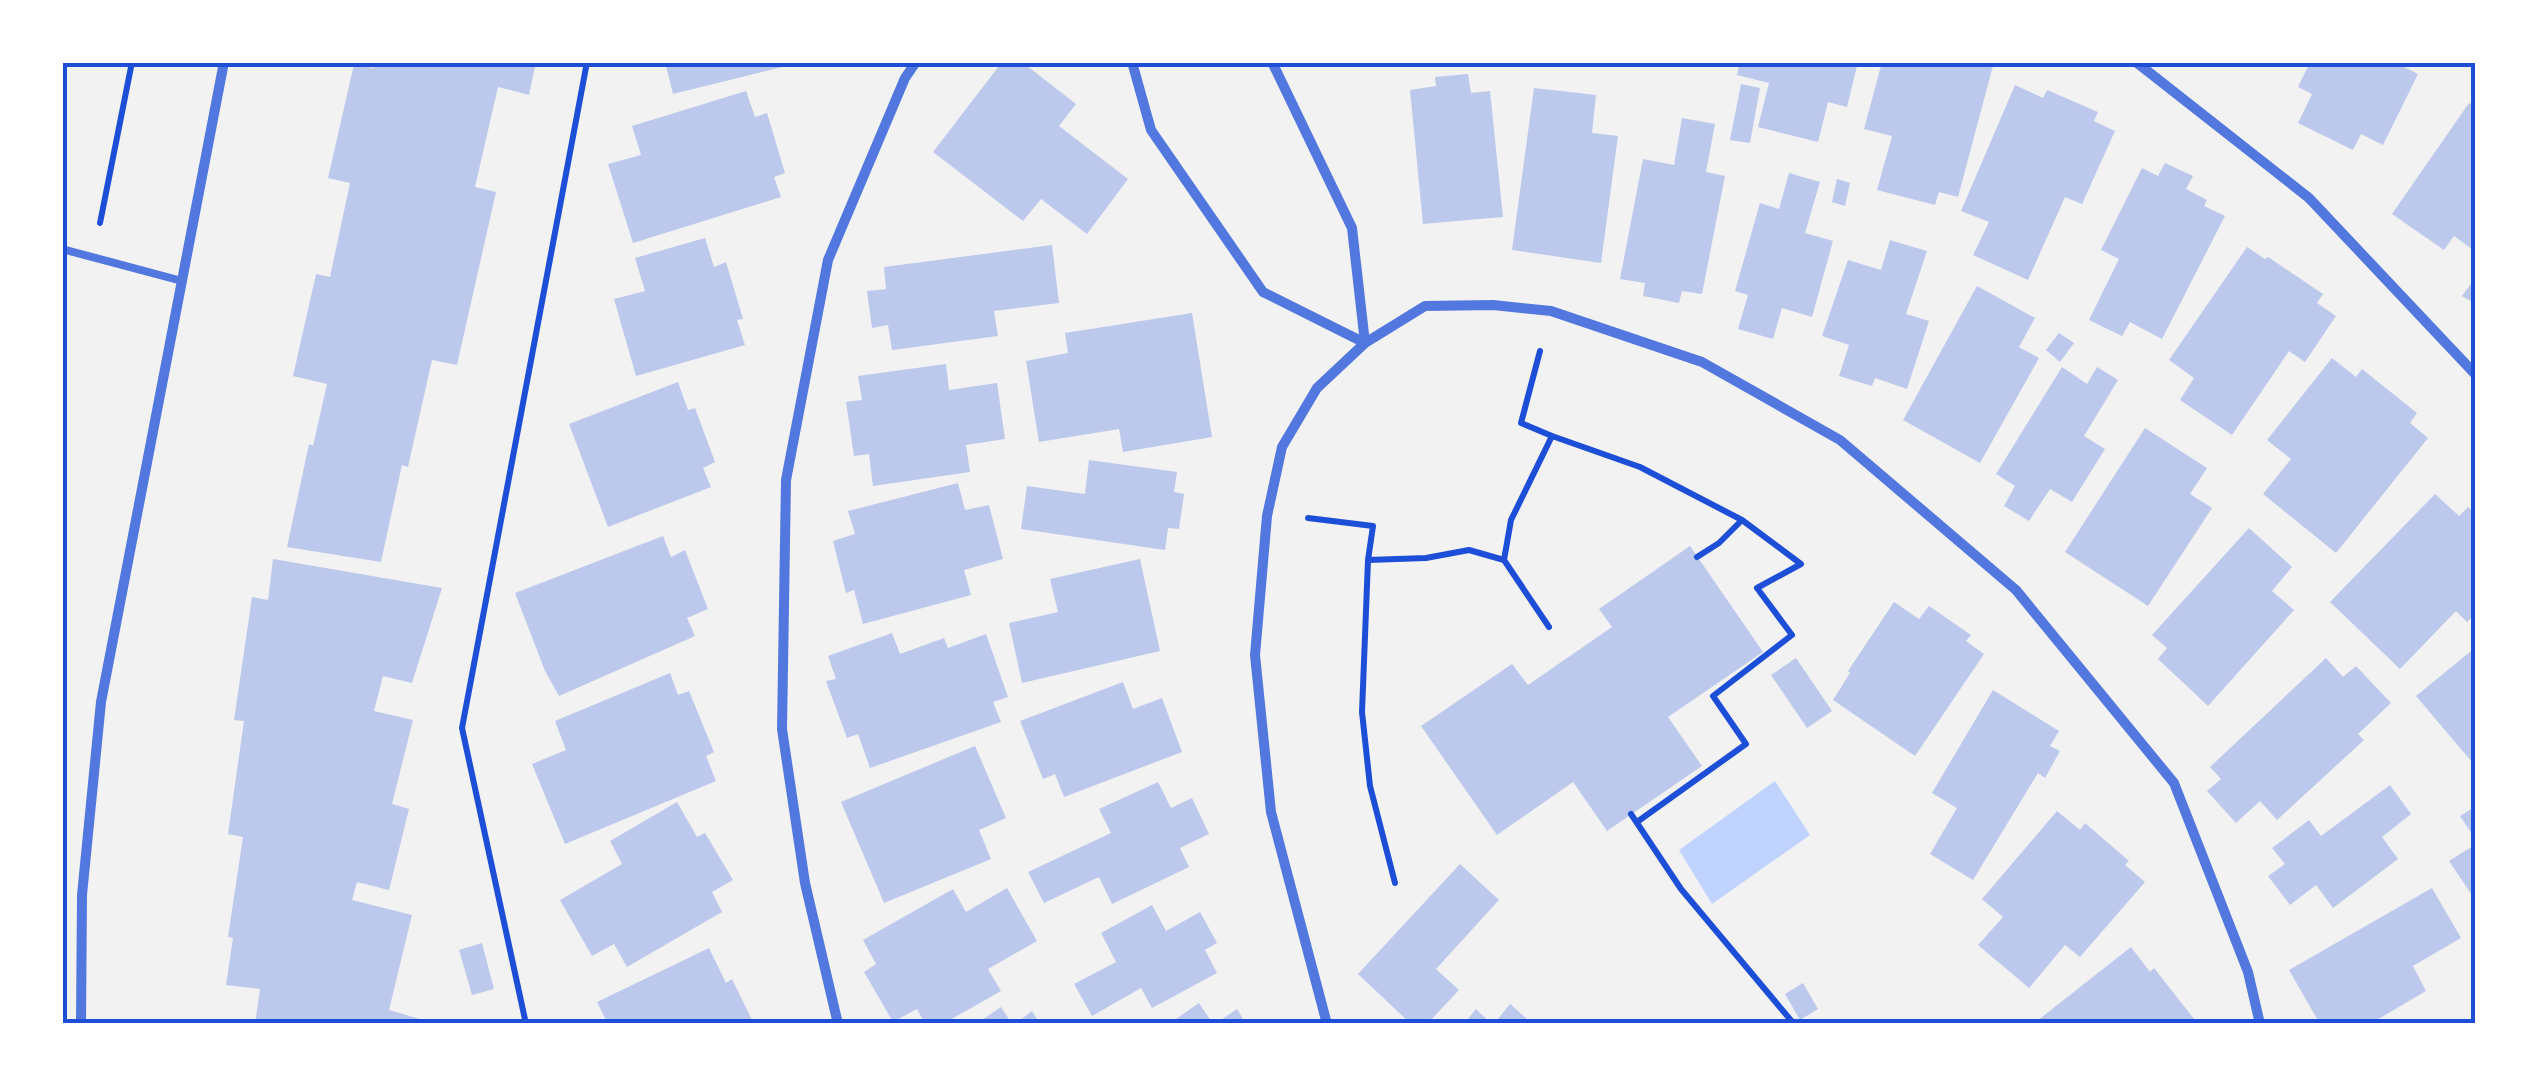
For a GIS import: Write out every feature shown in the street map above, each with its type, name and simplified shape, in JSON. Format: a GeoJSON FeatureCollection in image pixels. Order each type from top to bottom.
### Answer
{"type":"FeatureCollection","features":[{"type":"Feature","properties":{"kind":"street"},"geometry":{"type":"LineString","coordinates":[[81,1024],[82,896],[101,702],[224,62]]}},
{"type":"Feature","properties":{"kind":"street"},"geometry":{"type":"LineString","coordinates":[[838,1024],[804,883],[782,729],[786,480],[828,260],[905,78],[916,62]]}},
{"type":"Feature","properties":{"kind":"street"},"geometry":{"type":"LineString","coordinates":[[1132,62],[1151,130],[1263,292],[1366,342]]}},
{"type":"Feature","properties":{"kind":"street"},"geometry":{"type":"LineString","coordinates":[[1272,62],[1352,228],[1366,342]]}},
{"type":"Feature","properties":{"kind":"street"},"geometry":{"type":"LineString","coordinates":[[2136,62],[2309,198],[2476,375]]}},
{"type":"Feature","properties":{"kind":"street"},"geometry":{"type":"LineString","coordinates":[[1326,1024],[1271,812],[1255,655],[1267,516],[1282,446],[1317,388],[1366,342],[1425,306],[1493,305],[1551,311],[1702,362],[1840,440],[2016,590],[2174,784],[2248,972],[2260,1024]]}},
{"type":"Feature","properties":{"kind":"lane"},"geometry":{"type":"LineString","coordinates":[[62,249],[182,281]]}},
{"type":"Feature","properties":{"kind":"path"},"geometry":{"type":"LineString","coordinates":[[94,257],[132,62]]}},
{"type":"Feature","properties":{"kind":"path"},"geometry":{"type":"LineString","coordinates":[[526,1024],[462,728],[587,62]]}},
{"type":"Feature","properties":{"kind":"path"},"geometry":{"type":"LineString","coordinates":[[1551,311],[1521,424],[1640,467],[1742,520],[1802,564],[1757,588],[1792,635],[1713,696],[1746,744],[1637,822]]}},
{"type":"Feature","properties":{"kind":"path"},"geometry":{"type":"LineString","coordinates":[[1504,560],[1511,520],[1552,436]]}},
{"type":"Feature","properties":{"kind":"path"},"geometry":{"type":"LineString","coordinates":[[1267,516],[1373,526],[1362,712],[1370,786],[1395,883]]}},
{"type":"Feature","properties":{"kind":"path"},"geometry":{"type":"LineString","coordinates":[[1697,557],[1719,543],[1742,520]]}},
{"type":"Feature","properties":{"kind":"path"},"geometry":{"type":"LineString","coordinates":[[1368,560],[1426,558],[1469,550],[1504,560],[1548,627]]}},
{"type":"Feature","properties":{"kind":"path"},"geometry":{"type":"LineString","coordinates":[[1631,814],[1682,889],[1794,1024]]}},
{"type":"Feature","properties":{"kind":"water"},"geometry":{"type":"Polygon","coordinates":[[[1775,781],[1810,835],[1712,904],[1679,850],[1775,781]]]}},
{"type":"Feature","properties":{"kind":"building"},"geometry":{"type":"Polygon","coordinates":[[[374,62],[536,62],[529,95],[498,87],[475,187],[496,192],[457,365],[432,360],[408,467],[402,465],[381,562],[287,547],[309,444],[313,446],[327,384],[293,376],[316,274],[330,277],[350,183],[328,178],[354,64],[373,68],[374,62]]]}},
{"type":"Feature","properties":{"kind":"building"},"geometry":{"type":"Polygon","coordinates":[[[665,62],[795,62],[795,64],[673,94],[665,62]]]}},
{"type":"Feature","properties":{"kind":"building"},"geometry":{"type":"Polygon","coordinates":[[[1002,62],[1022,62],[1076,104],[1059,126],[1128,179],[1087,234],[1041,199],[1023,221],[933,152],[1002,62]]]}},
{"type":"Feature","properties":{"kind":"building"},"geometry":{"type":"Polygon","coordinates":[[[1740,62],[1858,62],[1847,107],[1828,102],[1818,142],[1758,127],[1769,83],[1737,75],[1740,62]]]}},
{"type":"Feature","properties":{"kind":"building"},"geometry":{"type":"Polygon","coordinates":[[[1882,62],[1994,62],[1958,197],[1939,192],[1935,205],[1877,190],[1892,136],[1864,129],[1882,62]]]}},
{"type":"Feature","properties":{"kind":"building"},"geometry":{"type":"Polygon","coordinates":[[[2310,62],[2402,62],[2400,65],[2418,74],[2383,145],[2361,134],[2353,150],[2298,123],[2312,94],[2298,87],[2310,62]]]}},
{"type":"Feature","properties":{"kind":"building"},"geometry":{"type":"Polygon","coordinates":[[[1468,74],[1471,93],[1490,91],[1503,217],[1423,224],[1410,90],[1436,86],[1435,77],[1468,74]]]}},
{"type":"Feature","properties":{"kind":"building"},"geometry":{"type":"Polygon","coordinates":[[[1741,84],[1760,88],[1750,143],[1730,140],[1741,84]]]}},
{"type":"Feature","properties":{"kind":"building"},"geometry":{"type":"Polygon","coordinates":[[[2015,85],[2043,98],[2047,90],[2098,112],[2094,121],[2115,131],[2082,204],[2065,197],[2028,280],[1973,255],[1989,222],[1961,211],[2015,85]]]}},
{"type":"Feature","properties":{"kind":"building"},"geometry":{"type":"Polygon","coordinates":[[[1534,88],[1596,95],[1592,133],[1618,136],[1601,263],[1512,250],[1534,88]]]}},
{"type":"Feature","properties":{"kind":"building"},"geometry":{"type":"Polygon","coordinates":[[[746,91],[755,117],[767,113],[785,173],[774,177],[781,197],[633,243],[608,164],[641,155],[632,126],[746,91]]]}},
{"type":"Feature","properties":{"kind":"building"},"geometry":{"type":"Polygon","coordinates":[[[2469,103],[2476,107],[2476,252],[2454,236],[2444,250],[2392,214],[2469,103]]]}},
{"type":"Feature","properties":{"kind":"building"},"geometry":{"type":"Polygon","coordinates":[[[1682,118],[1715,124],[1706,172],[1725,176],[1702,294],[1682,291],[1679,303],[1643,296],[1645,283],[1620,279],[1643,159],[1674,165],[1682,118]]]}},
{"type":"Feature","properties":{"kind":"building"},"geometry":{"type":"Polygon","coordinates":[[[2165,163],[2193,176],[2186,189],[2207,200],[2204,206],[2225,216],[2162,339],[2130,322],[2122,336],[2089,320],[2119,259],[2101,250],[2142,168],[2158,176],[2165,163]]]}},
{"type":"Feature","properties":{"kind":"building"},"geometry":{"type":"Polygon","coordinates":[[[1789,173],[1820,182],[1805,233],[1833,241],[1812,317],[1782,308],[1773,339],[1738,329],[1748,295],[1735,291],[1760,203],[1779,209],[1789,173]]]}},
{"type":"Feature","properties":{"kind":"building"},"geometry":{"type":"Polygon","coordinates":[[[1837,179],[1850,183],[1845,206],[1832,202],[1837,179]]]}},
{"type":"Feature","properties":{"kind":"building"},"geometry":{"type":"Polygon","coordinates":[[[705,238],[714,267],[726,262],[743,319],[737,320],[745,345],[636,376],[614,299],[645,291],[635,258],[705,238]]]}},
{"type":"Feature","properties":{"kind":"building"},"geometry":{"type":"Polygon","coordinates":[[[1890,240],[1927,251],[1906,314],[1929,321],[1907,389],[1875,378],[1872,386],[1839,376],[1849,345],[1822,336],[1848,260],[1881,270],[1890,240]]]}},
{"type":"Feature","properties":{"kind":"building"},"geometry":{"type":"Polygon","coordinates":[[[1052,245],[1059,303],[994,311],[998,336],[892,350],[888,325],[872,328],[867,291],[886,289],[884,267],[1052,245]]]}},
{"type":"Feature","properties":{"kind":"building"},"geometry":{"type":"Polygon","coordinates":[[[2247,247],[2323,294],[2317,303],[2336,316],[2305,362],[2289,351],[2232,435],[2180,400],[2194,378],[2169,360],[2247,247]]]}},
{"type":"Feature","properties":{"kind":"building"},"geometry":{"type":"Polygon","coordinates":[[[2476,277],[2476,304],[2462,296],[2476,277]]]}},
{"type":"Feature","properties":{"kind":"building"},"geometry":{"type":"Polygon","coordinates":[[[1977,286],[2035,318],[2019,347],[2039,358],[1980,463],[1903,420],[1977,286]]]}},
{"type":"Feature","properties":{"kind":"building"},"geometry":{"type":"Polygon","coordinates":[[[1192,313],[1212,437],[1123,452],[1119,429],[1039,442],[1026,361],[1068,353],[1065,333],[1192,313]]]}},
{"type":"Feature","properties":{"kind":"building"},"geometry":{"type":"Polygon","coordinates":[[[2059,333],[2074,343],[2060,362],[2046,350],[2059,333]]]}},
{"type":"Feature","properties":{"kind":"building"},"geometry":{"type":"Polygon","coordinates":[[[2332,358],[2356,377],[2362,369],[2417,413],[2410,423],[2428,438],[2336,553],[2263,494],[2291,459],[2267,440],[2332,358]]]}},
{"type":"Feature","properties":{"kind":"building"},"geometry":{"type":"Polygon","coordinates":[[[946,364],[949,390],[997,383],[1005,439],[966,445],[970,472],[873,486],[869,454],[854,456],[846,402],[862,400],[858,376],[946,364]]]}},
{"type":"Feature","properties":{"kind":"building"},"geometry":{"type":"Polygon","coordinates":[[[2062,367],[2087,384],[2097,367],[2118,380],[2084,436],[2105,449],[2072,502],[2050,489],[2029,521],[2004,506],[2015,486],[1996,474],[2062,367]]]}},
{"type":"Feature","properties":{"kind":"building"},"geometry":{"type":"Polygon","coordinates":[[[678,382],[688,410],[695,408],[715,462],[703,468],[711,487],[608,527],[569,424],[678,382]]]}},
{"type":"Feature","properties":{"kind":"building"},"geometry":{"type":"Polygon","coordinates":[[[2145,428],[2207,468],[2190,494],[2212,508],[2148,606],[2065,552],[2145,428]]]}},
{"type":"Feature","properties":{"kind":"building"},"geometry":{"type":"Polygon","coordinates":[[[1089,460],[1177,472],[1174,492],[1184,494],[1179,529],[1168,528],[1165,550],[1021,529],[1027,486],[1085,494],[1089,460]]]}},
{"type":"Feature","properties":{"kind":"building"},"geometry":{"type":"Polygon","coordinates":[[[958,483],[965,510],[989,505],[1003,559],[964,570],[971,595],[863,624],[854,590],[846,593],[833,541],[855,534],[848,511],[958,483]]]}},
{"type":"Feature","properties":{"kind":"building"},"geometry":{"type":"Polygon","coordinates":[[[2435,494],[2459,516],[2468,507],[2476,514],[2476,613],[2467,622],[2456,611],[2400,669],[2330,602],[2435,494]]]}},
{"type":"Feature","properties":{"kind":"building"},"geometry":{"type":"Polygon","coordinates":[[[2249,528],[2292,567],[2272,591],[2294,610],[2208,706],[2158,659],[2167,648],[2152,635],[2249,528]]]}},
{"type":"Feature","properties":{"kind":"building"},"geometry":{"type":"Polygon","coordinates":[[[663,536],[671,557],[685,550],[708,609],[687,618],[695,636],[559,696],[545,671],[515,593],[663,536]]]}},
{"type":"Feature","properties":{"kind":"building"},"geometry":{"type":"Polygon","coordinates":[[[1690,546],[1763,652],[1668,717],[1702,766],[1607,831],[1573,782],[1497,835],[1421,726],[1512,664],[1528,685],[1612,627],[1599,609],[1690,546]]]}},
{"type":"Feature","properties":{"kind":"building"},"geometry":{"type":"Polygon","coordinates":[[[273,559],[442,588],[412,683],[383,676],[374,711],[413,720],[392,804],[409,809],[389,890],[357,882],[352,900],[412,915],[389,1010],[437,1024],[255,1024],[260,989],[226,985],[233,938],[228,937],[243,837],[228,834],[244,721],[234,720],[252,597],[268,600],[273,559]]]}},
{"type":"Feature","properties":{"kind":"building"},"geometry":{"type":"Polygon","coordinates":[[[1140,559],[1160,651],[1022,683],[1009,623],[1058,612],[1050,579],[1140,559]]]}},
{"type":"Feature","properties":{"kind":"building"},"geometry":{"type":"Polygon","coordinates":[[[1894,602],[1919,619],[1929,606],[1971,635],[1966,641],[1984,654],[1915,756],[1833,700],[1894,602]]]}},
{"type":"Feature","properties":{"kind":"building"},"geometry":{"type":"Polygon","coordinates":[[[892,633],[900,654],[944,638],[948,648],[986,634],[1008,697],[993,702],[1001,722],[870,768],[858,734],[847,738],[826,681],[836,679],[828,656],[892,633]]]}},
{"type":"Feature","properties":{"kind":"building"},"geometry":{"type":"Polygon","coordinates":[[[2476,647],[2476,758],[2472,762],[2416,696],[2476,647]]]}},
{"type":"Feature","properties":{"kind":"building"},"geometry":{"type":"Polygon","coordinates":[[[1796,658],[1832,711],[1807,728],[1771,675],[1796,658]]]}},
{"type":"Feature","properties":{"kind":"building"},"geometry":{"type":"Polygon","coordinates":[[[2326,658],[2343,677],[2356,666],[2391,703],[2358,734],[2364,740],[2277,820],[2260,801],[2236,823],[2207,791],[2221,779],[2210,767],[2326,658]]]}},
{"type":"Feature","properties":{"kind":"building"},"geometry":{"type":"Polygon","coordinates":[[[670,673],[678,695],[689,691],[714,752],[706,756],[716,781],[565,844],[532,764],[566,750],[555,721],[670,673]]]}},
{"type":"Feature","properties":{"kind":"building"},"geometry":{"type":"Polygon","coordinates":[[[1123,682],[1133,709],[1162,698],[1182,752],[1064,797],[1055,774],[1043,779],[1020,721],[1123,682]]]}},
{"type":"Feature","properties":{"kind":"building"},"geometry":{"type":"Polygon","coordinates":[[[1993,690],[2059,731],[2050,746],[2060,751],[2045,778],[2038,773],[1973,880],[1930,854],[1957,808],[1932,793],[1993,690]]]}},
{"type":"Feature","properties":{"kind":"building"},"geometry":{"type":"Polygon","coordinates":[[[975,746],[1006,818],[979,830],[991,859],[884,903],[841,802],[975,746]]]}},
{"type":"Feature","properties":{"kind":"building"},"geometry":{"type":"Polygon","coordinates":[[[1158,782],[1171,808],[1192,798],[1209,834],[1180,848],[1189,867],[1112,904],[1099,877],[1044,903],[1028,872],[1111,833],[1099,809],[1158,782]]]}},
{"type":"Feature","properties":{"kind":"building"},"geometry":{"type":"Polygon","coordinates":[[[2390,785],[2411,814],[2382,837],[2398,859],[2333,908],[2316,885],[2290,905],[2268,876],[2285,864],[2272,848],[2309,820],[2321,836],[2390,785]]]}},
{"type":"Feature","properties":{"kind":"building"},"geometry":{"type":"Polygon","coordinates":[[[677,802],[697,837],[705,833],[733,880],[712,892],[722,912],[627,967],[614,944],[592,956],[560,900],[622,864],[610,841],[677,802]]]}},
{"type":"Feature","properties":{"kind":"building"},"geometry":{"type":"Polygon","coordinates":[[[2476,806],[2476,840],[2460,816],[2476,806]]]}},
{"type":"Feature","properties":{"kind":"building"},"geometry":{"type":"Polygon","coordinates":[[[2057,811],[2080,830],[2085,823],[2129,861],[2125,865],[2145,882],[2080,957],[2065,945],[2029,988],[1978,945],[2003,917],[1982,899],[2057,811]]]}},
{"type":"Feature","properties":{"kind":"building"},"geometry":{"type":"Polygon","coordinates":[[[2476,844],[2476,901],[2449,861],[2476,844]]]}},
{"type":"Feature","properties":{"kind":"building"},"geometry":{"type":"Polygon","coordinates":[[[1460,864],[1499,900],[1436,969],[1459,990],[1427,1024],[1411,1024],[1358,974],[1460,864]]]}},
{"type":"Feature","properties":{"kind":"building"},"geometry":{"type":"Polygon","coordinates":[[[1007,888],[1037,941],[988,969],[1001,991],[943,1024],[925,1024],[917,1009],[893,1022],[864,972],[876,964],[863,940],[953,889],[966,912],[1007,888]]]}},
{"type":"Feature","properties":{"kind":"building"},"geometry":{"type":"Polygon","coordinates":[[[2432,888],[2461,938],[2413,966],[2426,991],[2370,1024],[2320,1024],[2289,970],[2432,888]]]}},
{"type":"Feature","properties":{"kind":"building"},"geometry":{"type":"Polygon","coordinates":[[[1152,905],[1166,931],[1200,912],[1217,943],[1205,950],[1217,973],[1152,1008],[1141,988],[1092,1016],[1074,984],[1116,962],[1101,933],[1152,905]]]}},
{"type":"Feature","properties":{"kind":"building"},"geometry":{"type":"Polygon","coordinates":[[[482,943],[494,989],[472,995],[459,950],[482,943]]]}},
{"type":"Feature","properties":{"kind":"building"},"geometry":{"type":"Polygon","coordinates":[[[2131,947],[2150,972],[2154,968],[2198,1024],[2033,1024],[2131,947]]]}},
{"type":"Feature","properties":{"kind":"building"},"geometry":{"type":"Polygon","coordinates":[[[709,948],[726,983],[732,979],[754,1024],[608,1024],[597,1002],[709,948]]]}},
{"type":"Feature","properties":{"kind":"building"},"geometry":{"type":"Polygon","coordinates":[[[1803,983],[1818,1009],[1800,1020],[1785,994],[1803,983]]]}},
{"type":"Feature","properties":{"kind":"building"},"geometry":{"type":"Polygon","coordinates":[[[1199,1003],[1213,1024],[1169,1024],[1199,1003]]]}},
{"type":"Feature","properties":{"kind":"building"},"geometry":{"type":"Polygon","coordinates":[[[1510,1004],[1533,1024],[1494,1024],[1510,1004]]]}},
{"type":"Feature","properties":{"kind":"building"},"geometry":{"type":"Polygon","coordinates":[[[1001,1007],[1012,1024],[976,1024],[1001,1007]]]}},
{"type":"Feature","properties":{"kind":"building"},"geometry":{"type":"Polygon","coordinates":[[[1237,1009],[1246,1024],[1215,1024],[1237,1009]]]}},
{"type":"Feature","properties":{"kind":"building"},"geometry":{"type":"Polygon","coordinates":[[[1476,1009],[1492,1024],[1464,1024],[1476,1009]]]}},
{"type":"Feature","properties":{"kind":"building"},"geometry":{"type":"Polygon","coordinates":[[[1032,1011],[1040,1024],[1015,1024],[1032,1011]]]}}]}
